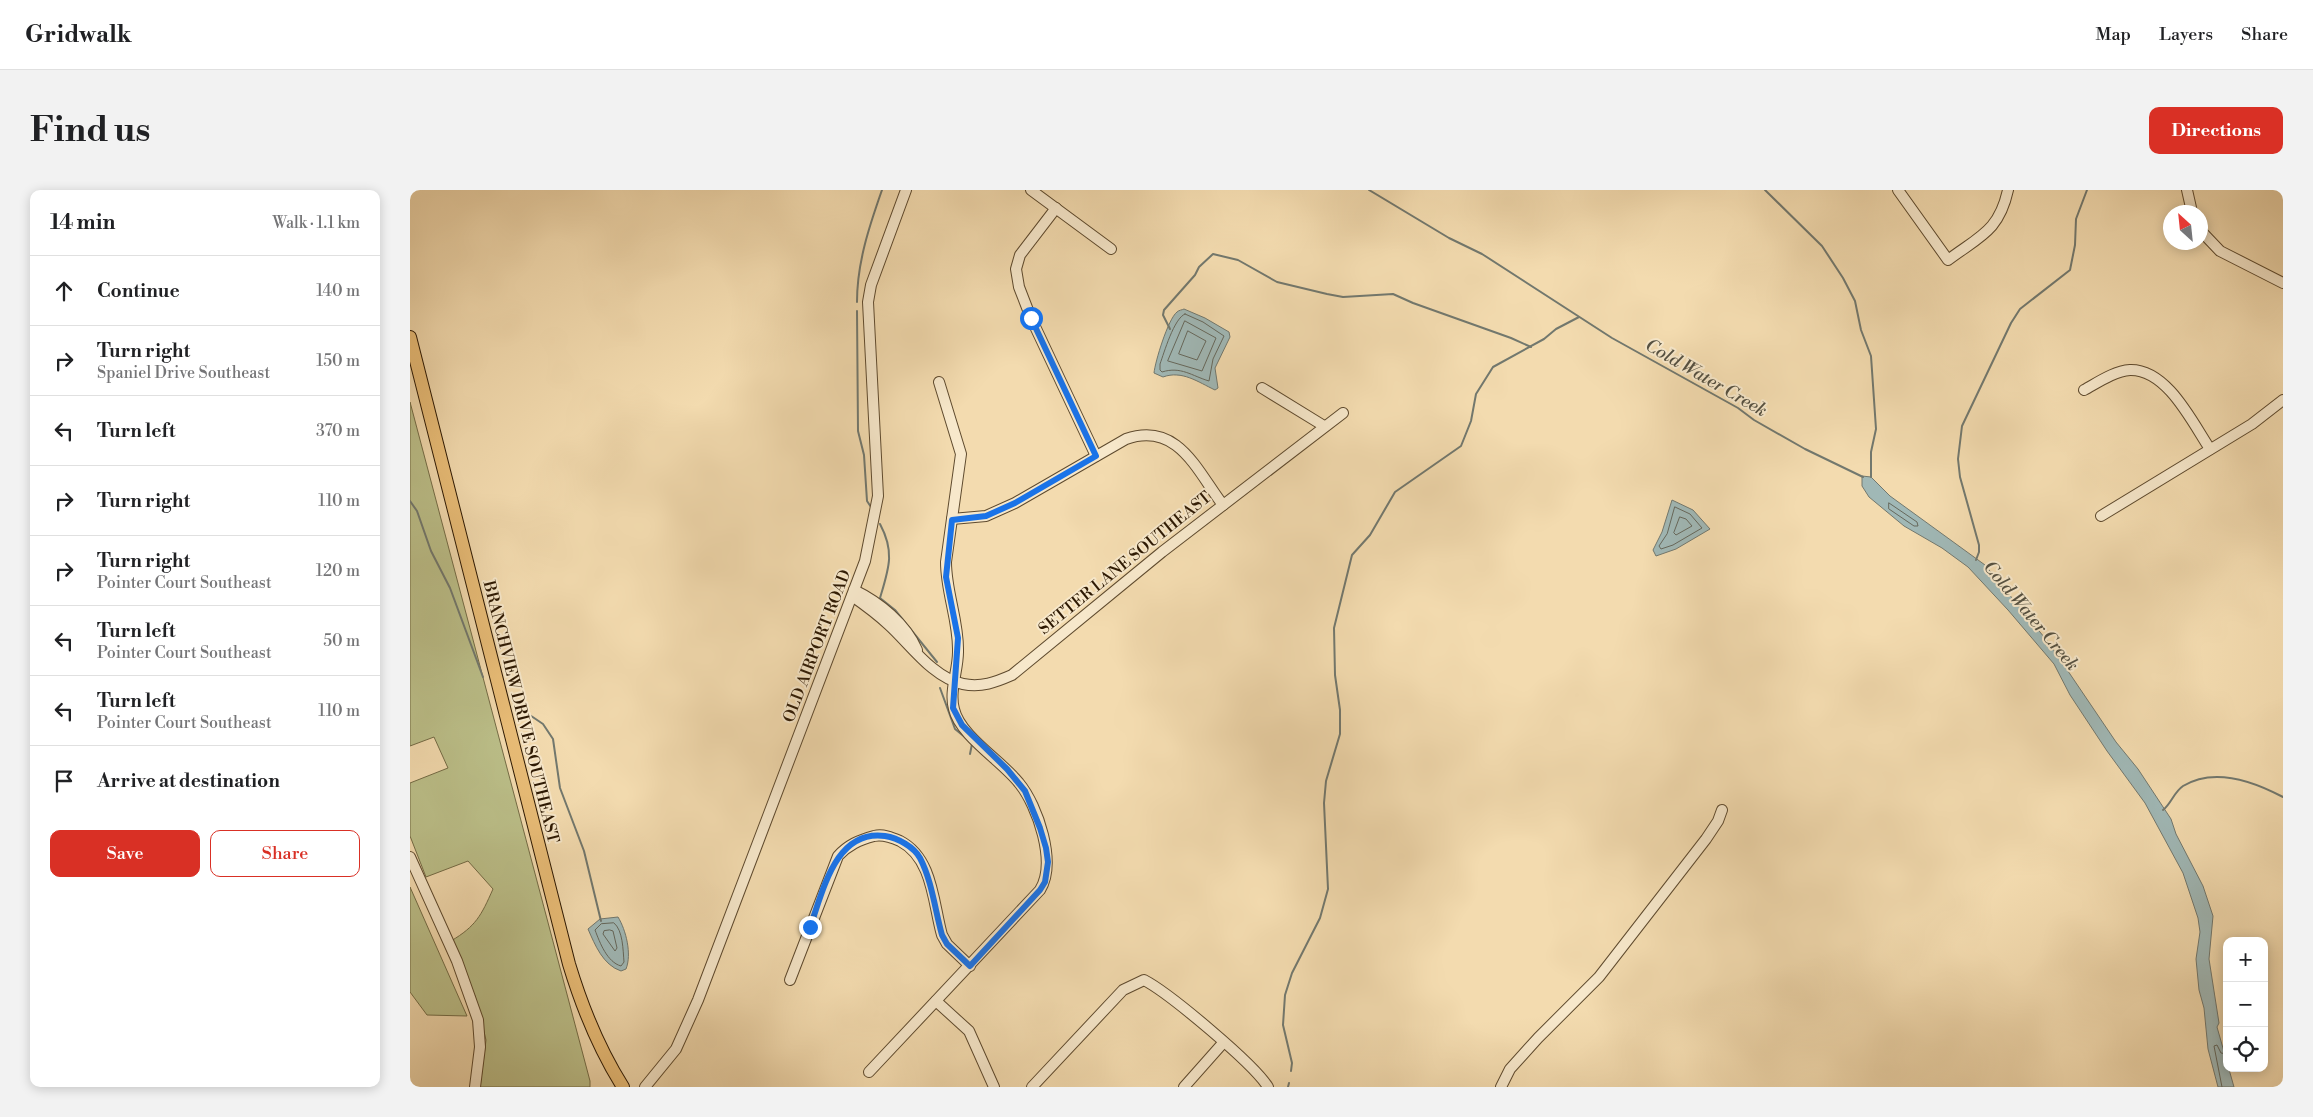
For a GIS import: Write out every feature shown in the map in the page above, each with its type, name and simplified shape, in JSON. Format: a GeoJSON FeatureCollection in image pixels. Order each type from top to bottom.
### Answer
{"type":"FeatureCollection","features":[{"type":"Feature","properties":{"kind":"main road","name":"BRANCHVIEW DRIVE SOUTHEAST"},"geometry":{"type":"LineString","coordinates":[[410,337],[569,964],[598,1042],[623,1087]]}},
{"type":"Feature","properties":{"kind":"street","name":"OLD AIRPORT ROAD"},"geometry":{"type":"LineString","coordinates":[[645,1087],[676,1049],[698,1000],[865,561],[878,496],[868,302],[871,285],[906,190]]}},
{"type":"Feature","properties":{"kind":"street"},"geometry":{"type":"LineString","coordinates":[[1030,190],[1111,249]]}},
{"type":"Feature","properties":{"kind":"street"},"geometry":{"type":"LineString","coordinates":[[1898,190],[1948,260],[1998,220],[2004,210],[2008,190]]}},
{"type":"Feature","properties":{"kind":"street"},"geometry":{"type":"LineString","coordinates":[[2187,190],[2190,205]]}},
{"type":"Feature","properties":{"kind":"street"},"geometry":{"type":"LineString","coordinates":[[1056,208],[1020,255],[1016,269],[1019,287],[1031,318],[1096,456]]}},
{"type":"Feature","properties":{"kind":"street"},"geometry":{"type":"LineString","coordinates":[[2208,238],[2220,251],[2283,283]]}},
{"type":"Feature","properties":{"kind":"street"},"geometry":{"type":"LineString","coordinates":[[2084,390],[2108,377],[2130,370],[2152,375],[2168,387],[2210,449]]}},
{"type":"Feature","properties":{"kind":"street"},"geometry":{"type":"LineString","coordinates":[[869,1072],[1040,890],[1045,882],[1048,862],[1040,828],[1020,783],[972,736],[956,716],[953,708],[958,638],[946,577],[961,454],[939,382]]}},
{"type":"Feature","properties":{"kind":"street"},"geometry":{"type":"LineString","coordinates":[[1262,388],[1324,426]]}},
{"type":"Feature","properties":{"kind":"street"},"geometry":{"type":"LineString","coordinates":[[2101,516],[2252,424],[2283,400]]}},
{"type":"Feature","properties":{"kind":"street","name":"SETTER LANE SOUTHEAST"},"geometry":{"type":"LineString","coordinates":[[853,593],[867,596],[899,623],[911,636],[918,653],[937,671],[954,681],[976,685],[993,684],[1012,675],[1089,610],[1343,412]]}},
{"type":"Feature","properties":{"kind":"street"},"geometry":{"type":"LineString","coordinates":[[952,520],[986,516],[1015,503],[1096,456],[1137,436],[1162,438],[1183,450],[1223,505]]}},
{"type":"Feature","properties":{"kind":"street"},"geometry":{"type":"LineString","coordinates":[[1501,1087],[1510,1069],[1532,1044],[1600,977],[1706,840],[1718,821],[1722,810]]}},
{"type":"Feature","properties":{"kind":"street"},"geometry":{"type":"LineString","coordinates":[[790,980],[838,856],[850,845],[876,836],[891,837],[912,849],[919,856],[925,869],[942,935],[947,944],[970,966]]}},
{"type":"Feature","properties":{"kind":"street"},"geometry":{"type":"LineString","coordinates":[[410,857],[457,961],[478,1020],[480,1047],[475,1087]]}},
{"type":"Feature","properties":{"kind":"street"},"geometry":{"type":"LineString","coordinates":[[1032,1087],[1123,990],[1144,980],[1157,987],[1223,1043],[1260,1076],[1268,1087]]}},
{"type":"Feature","properties":{"kind":"street"},"geometry":{"type":"LineString","coordinates":[[936,1001],[969,1031],[994,1087]]}},
{"type":"Feature","properties":{"kind":"street"},"geometry":{"type":"LineString","coordinates":[[1184,1087],[1223,1043]]}},
{"type":"Feature","properties":{"kind":"green space"},"geometry":{"type":"Polygon","coordinates":[[[410,402],[590,1081],[590,1087],[480,1087],[486,1040],[475,996],[451,941],[477,919],[493,889],[468,861],[426,877],[410,836],[410,783],[448,768],[434,737],[410,746],[410,402]]]}},
{"type":"Feature","properties":{"kind":"green space"},"geometry":{"type":"Polygon","coordinates":[[[410,887],[467,1016],[427,1015],[410,992],[410,887]]]}},
{"type":"Feature","properties":{"kind":"water"},"geometry":{"type":"Polygon","coordinates":[[[1184,309],[1205,318],[1229,332],[1230,337],[1215,368],[1218,388],[1215,390],[1183,376],[1170,375],[1163,377],[1154,373],[1159,351],[1173,316],[1184,309]]]}},
{"type":"Feature","properties":{"kind":"water"},"geometry":{"type":"Polygon","coordinates":[[[1862,476],[1871,477],[1890,496],[1985,565],[2049,643],[2171,819],[2176,834],[2203,886],[2213,916],[2209,959],[2219,1023],[2217,1027],[2223,1048],[2223,1072],[2230,1072],[2234,1087],[2218,1087],[2208,1049],[2196,959],[2200,932],[2198,918],[2183,873],[2145,803],[2107,751],[2070,695],[2054,664],[2008,610],[1968,567],[1942,548],[1904,526],[1869,497],[1862,486],[1862,476]]]}},
{"type":"Feature","properties":{"kind":"water"},"geometry":{"type":"Polygon","coordinates":[[[1672,500],[1693,510],[1710,529],[1676,549],[1656,556],[1653,550],[1662,532],[1672,500]]]}},
{"type":"Feature","properties":{"kind":"water"},"geometry":{"type":"Polygon","coordinates":[[[618,917],[626,935],[628,949],[628,963],[626,969],[621,971],[604,959],[588,929],[600,919],[618,917]]]}},
{"type":"Feature","properties":{"kind":"waterway"},"geometry":{"type":"LineString","coordinates":[[857,302],[861,259],[882,190]]}},
{"type":"Feature","properties":{"kind":"waterway","name":"Cold Water Creek"},"geometry":{"type":"LineString","coordinates":[[1369,190],[1449,238],[1482,254],[1612,338],[1738,408],[1754,420],[1805,449],[1863,477]]}},
{"type":"Feature","properties":{"kind":"waterway"},"geometry":{"type":"LineString","coordinates":[[1765,190],[1822,246],[1843,278],[1855,301],[1861,330],[1871,356],[1876,429],[1871,452],[1871,477]]}},
{"type":"Feature","properties":{"kind":"waterway"},"geometry":{"type":"LineString","coordinates":[[1976,560],[1979,545],[1960,477],[1958,459],[1962,426],[2011,323],[2020,309],[2070,270],[2075,245],[2076,219],[2087,190]]}},
{"type":"Feature","properties":{"kind":"waterway"},"geometry":{"type":"LineString","coordinates":[[1170,329],[1163,315],[1164,310],[1195,275],[1199,267],[1213,254],[1238,260],[1277,282],[1327,294],[1343,297],[1393,294],[1531,347]]}},
{"type":"Feature","properties":{"kind":"waterway"},"geometry":{"type":"LineString","coordinates":[[857,311],[858,431],[864,455],[867,501],[871,507]]}},
{"type":"Feature","properties":{"kind":"waterway"},"geometry":{"type":"LineString","coordinates":[[1291,1071],[1292,1063],[1283,1025],[1285,995],[1292,973],[1320,918],[1328,889],[1324,803],[1326,781],[1340,734],[1340,710],[1335,675],[1334,628],[1352,555],[1370,535],[1395,492],[1461,446],[1471,421],[1476,394],[1493,367],[1579,317]]}},
{"type":"Feature","properties":{"kind":"waterway"},"geometry":{"type":"LineString","coordinates":[[410,501],[417,511],[431,551],[450,588],[483,677]]}},
{"type":"Feature","properties":{"kind":"waterway"},"geometry":{"type":"LineString","coordinates":[[880,524],[888,543],[889,552],[888,569],[880,598],[895,610],[937,662]]}},
{"type":"Feature","properties":{"kind":"waterway"},"geometry":{"type":"LineString","coordinates":[[940,688],[955,729],[966,738]]}},
{"type":"Feature","properties":{"kind":"waterway"},"geometry":{"type":"LineString","coordinates":[[515,705],[543,724],[553,739],[560,788],[584,851],[601,921]]}},
{"type":"Feature","properties":{"kind":"waterway"},"geometry":{"type":"LineString","coordinates":[[970,754],[972,744]]}},
{"type":"Feature","properties":{"kind":"waterway"},"geometry":{"type":"LineString","coordinates":[[2163,810],[2183,786],[2207,777],[2233,778],[2246,781],[2283,797]]}},
{"type":"Feature","properties":{"kind":"waterway"},"geometry":{"type":"LineString","coordinates":[[1288,1087],[1289,1083]]}},
{"type":"Feature","properties":{"kind":"route"},"geometry":{"type":"LineString","coordinates":[[810,927],[838,856],[850,845],[876,836],[891,837],[905,844],[919,856],[925,869],[942,935],[947,944],[970,966],[1040,890],[1045,882],[1048,862],[1046,848],[1025,791],[1007,769],[962,725],[953,708],[958,638],[946,577],[948,543],[952,520],[986,516],[1015,503],[1096,456],[1031,318]]}}]}
